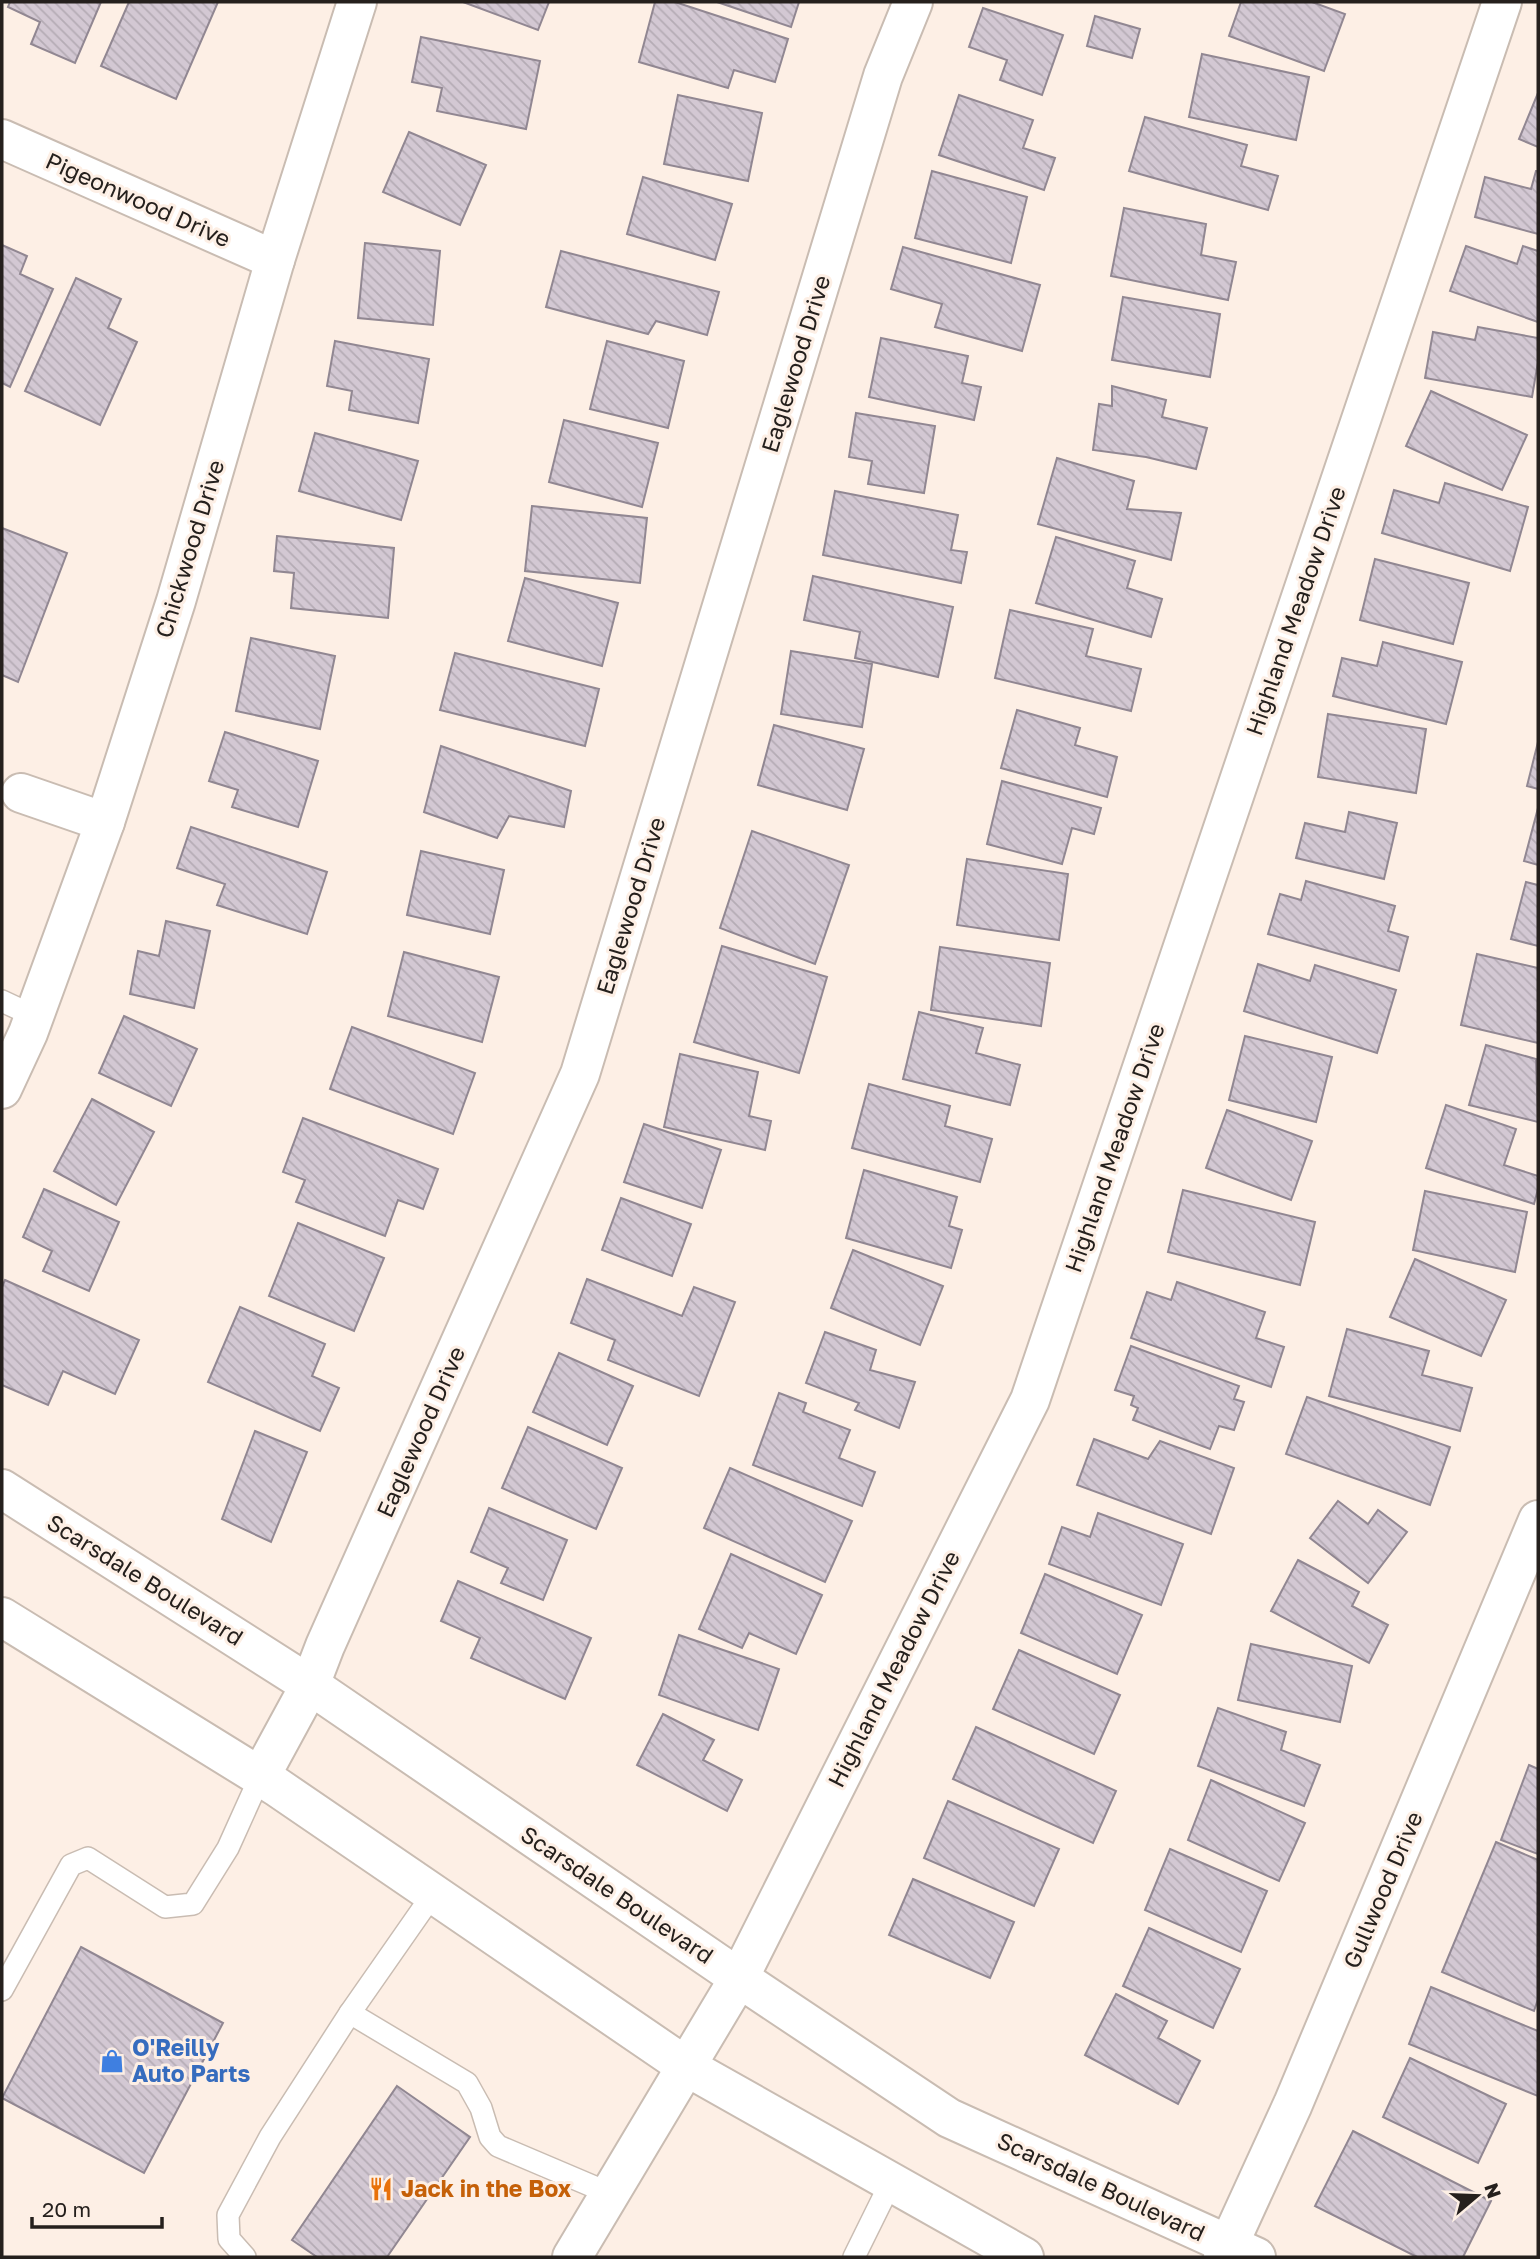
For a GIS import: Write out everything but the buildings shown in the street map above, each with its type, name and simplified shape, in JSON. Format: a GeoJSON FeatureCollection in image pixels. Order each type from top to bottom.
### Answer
{"type":"FeatureCollection","features":[{"type":"Feature","properties":{"kind":"street","name":"Chickwood Drive"},"geometry":{"type":"LineString","coordinates":[[2,1089],[18,1009],[105,822],[176,601],[275,260],[357,2]]}},
{"type":"Feature","properties":{"kind":"street","name":"Eaglewood Drive"},"geometry":{"type":"LineString","coordinates":[[260,1777],[310,1685],[580,1074],[883,76],[913,2]]}},
{"type":"Feature","properties":{"kind":"street","name":"Highland Meadow Drive"},"geometry":{"type":"LineString","coordinates":[[573,2249],[611,2194],[739,1978],[1030,1400],[1502,2]]}},
{"type":"Feature","properties":{"kind":"street","name":"Pigeonwood Drive"},"geometry":{"type":"LineString","coordinates":[[2,139],[275,260]]}},
{"type":"Feature","properties":{"kind":"street"},"geometry":{"type":"LineString","coordinates":[[21,793],[105,822]]}},
{"type":"Feature","properties":{"kind":"street","name":"Scarsdale Boulevard"},"geometry":{"type":"LineString","coordinates":[[2,1489],[310,1685],[949,2118],[1236,2253]]}},
{"type":"Feature","properties":{"kind":"street","name":"Gullwood Drive"},"geometry":{"type":"LineString","coordinates":[[1236,2253],[1293,2104],[1538,1520]]}},
{"type":"Feature","properties":{"kind":"street"},"geometry":{"type":"LineString","coordinates":[[2,1616],[260,1777],[687,2067],[1024,2257]]}},
{"type":"Feature","properties":{"kind":"lane"},"geometry":{"type":"LineString","coordinates":[[2,1990],[71,1865],[88,1858],[165,1907],[193,1904],[228,1848],[260,1777]]}},
{"type":"Feature","properties":{"kind":"lane"},"geometry":{"type":"LineString","coordinates":[[245,2257],[229,2239],[228,2215],[270,2137],[350,2013],[433,1894]]}},
{"type":"Feature","properties":{"kind":"lane"},"geometry":{"type":"LineString","coordinates":[[350,2013],[467,2083],[481,2108],[491,2137],[498,2146],[611,2194]]}},
{"type":"Feature","properties":{"kind":"lane"},"geometry":{"type":"LineString","coordinates":[[854,2257],[891,2182]]}},
{"type":"Feature","properties":{"kind":"place","name":"O'Reilly Auto Parts"},"geometry":{"type":"Point","coordinates":[112,2061]}},
{"type":"Feature","properties":{"kind":"place","name":"Jack in the Box"},"geometry":{"type":"Point","coordinates":[381,2189]}}]}
